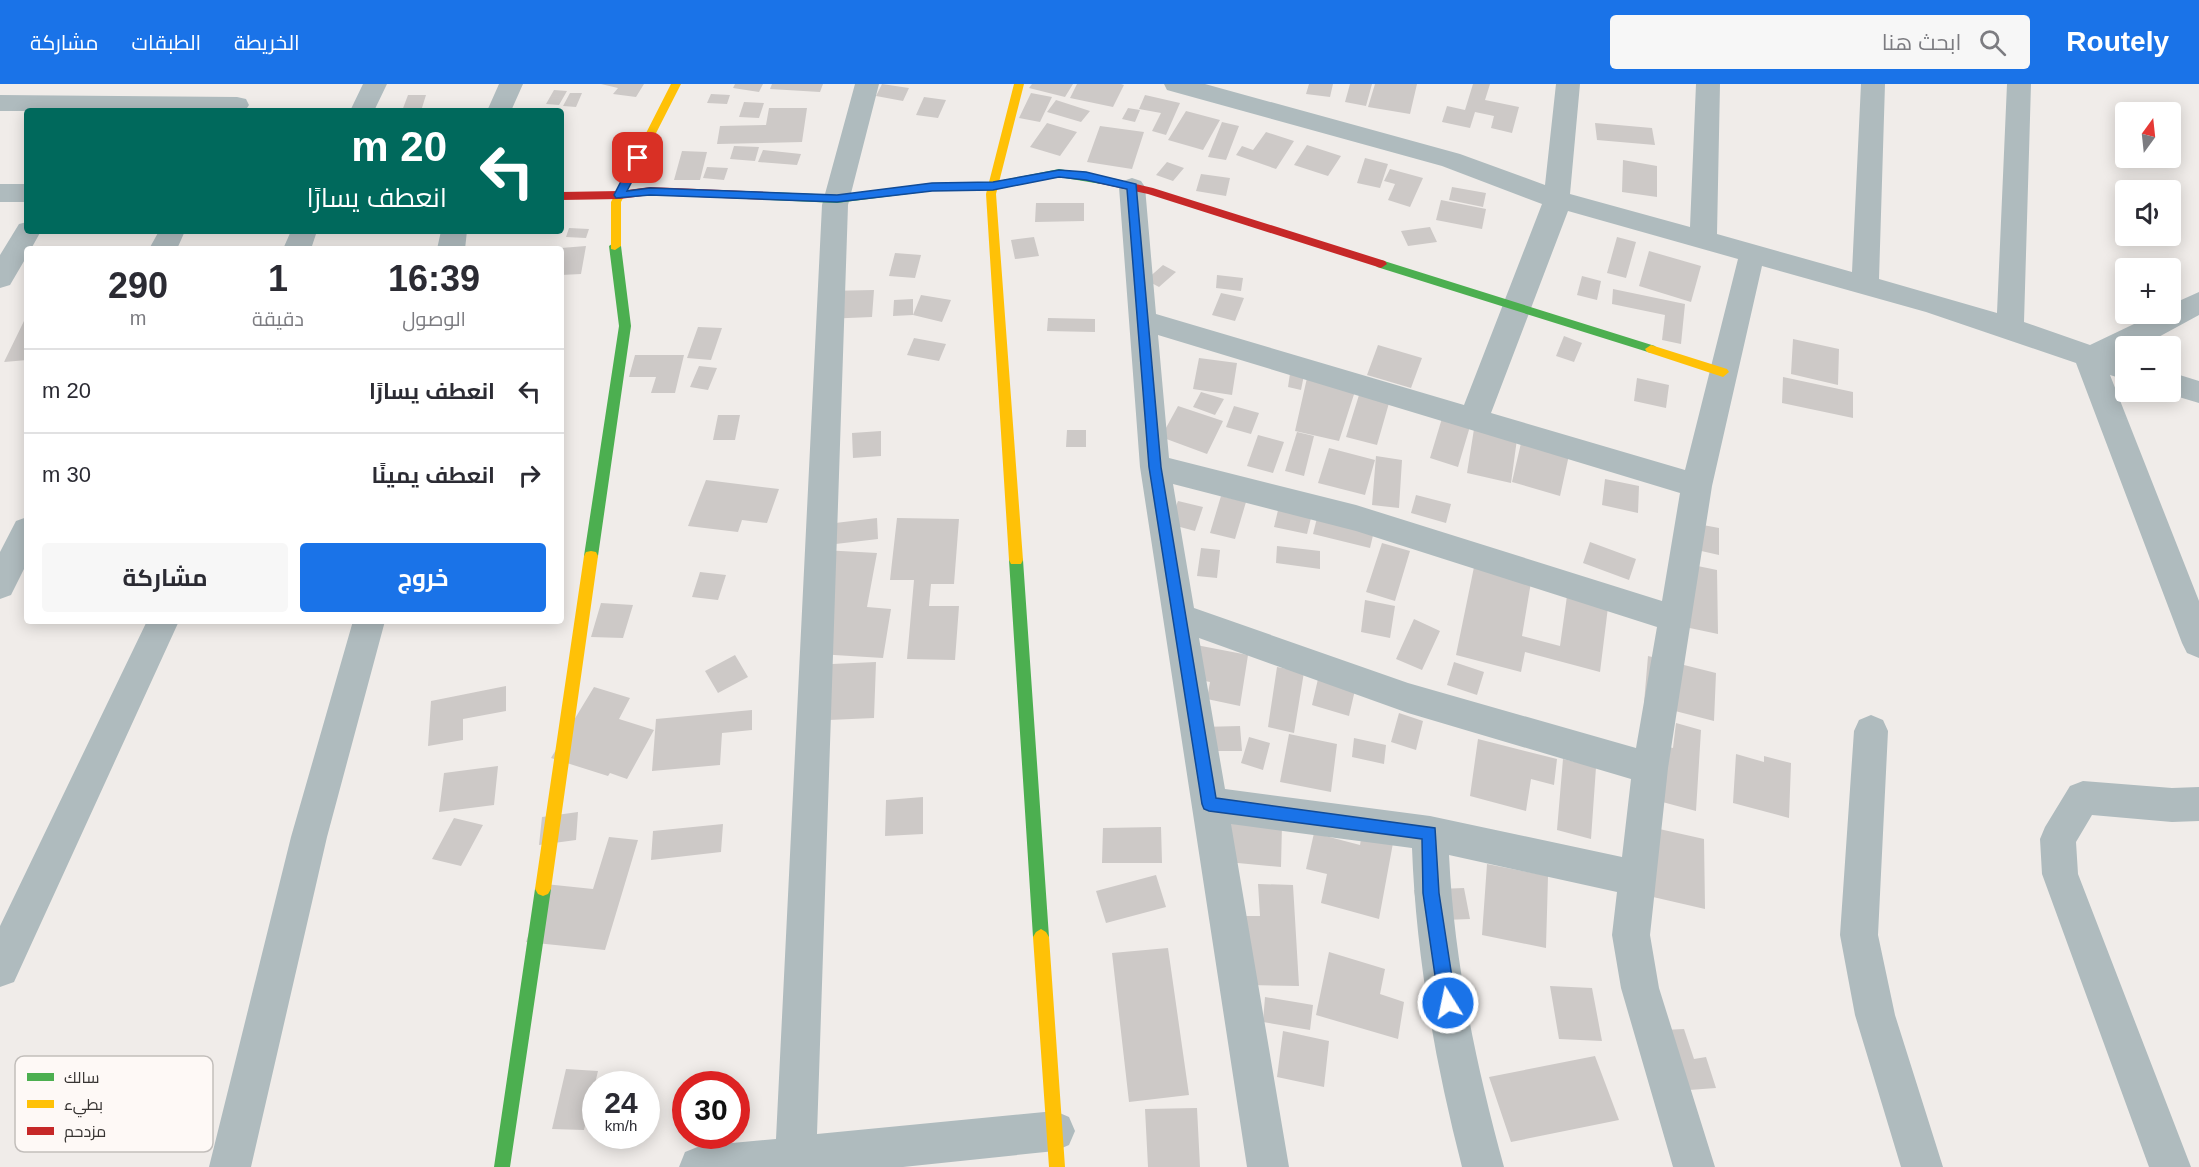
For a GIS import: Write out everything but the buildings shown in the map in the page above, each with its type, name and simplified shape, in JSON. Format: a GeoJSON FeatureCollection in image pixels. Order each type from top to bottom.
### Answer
{"type":"FeatureCollection","features":[{"type":"Feature","properties":{"kind":"street"},"geometry":{"type":"LineString","coordinates":[[363,108],[375,84]]}},
{"type":"Feature","properties":{"kind":"street"},"geometry":{"type":"LineString","coordinates":[[500,108],[511,84]]}},
{"type":"Feature","properties":{"kind":"street"},"geometry":{"type":"LineString","coordinates":[[502,1167],[625,327],[615,248],[616,202],[676,84]]}},
{"type":"Feature","properties":{"kind":"street"},"geometry":{"type":"LineString","coordinates":[[795,1161],[837,199],[867,84]]}},
{"type":"Feature","properties":{"kind":"street"},"geometry":{"type":"LineString","coordinates":[[700,1167],[1056,1149],[992,206],[993,186],[1019,84]]}},
{"type":"Feature","properties":{"kind":"street"},"geometry":{"type":"LineString","coordinates":[[1176,84],[1451,160],[1556,199],[2010,328],[2115,366]]}},
{"type":"Feature","properties":{"kind":"street"},"geometry":{"type":"LineString","coordinates":[[1474,418],[1555,210],[1568,84]]}},
{"type":"Feature","properties":{"kind":"street"},"geometry":{"type":"LineString","coordinates":[[1703,240],[1708,84]]}},
{"type":"Feature","properties":{"kind":"street"},"geometry":{"type":"LineString","coordinates":[[1864,285],[1874,84]]}},
{"type":"Feature","properties":{"kind":"street"},"geometry":{"type":"LineString","coordinates":[[2010,328],[2019,84]]}},
{"type":"Feature","properties":{"kind":"street"},"geometry":{"type":"LineString","coordinates":[[0,103],[240,100]]}},
{"type":"Feature","properties":{"kind":"street"},"geometry":{"type":"LineString","coordinates":[[564,196],[620,195],[650,191],[837,199],[932,187],[993,186],[1059,173],[1086,176],[1132,187],[1723,372]]}},
{"type":"Feature","properties":{"kind":"street"},"geometry":{"type":"LineString","coordinates":[[1132,187],[1155,467],[1268,1167]]}},
{"type":"Feature","properties":{"kind":"street"},"geometry":{"type":"LineString","coordinates":[[0,193],[24,193]]}},
{"type":"Feature","properties":{"kind":"street"},"geometry":{"type":"LineString","coordinates":[[0,278],[26,234]]}},
{"type":"Feature","properties":{"kind":"street"},"geometry":{"type":"LineString","coordinates":[[1695,1167],[1640,988],[1631,935],[1650,768],[1696,486],[1748,266]]}},
{"type":"Feature","properties":{"kind":"street"},"geometry":{"type":"LineString","coordinates":[[2089,358],[2134,338],[2199,302]]}},
{"type":"Feature","properties":{"kind":"street"},"geometry":{"type":"LineString","coordinates":[[1142,320],[1696,486]]}},
{"type":"Feature","properties":{"kind":"street"},"geometry":{"type":"LineString","coordinates":[[2089,358],[2199,643]]}},
{"type":"Feature","properties":{"kind":"street"},"geometry":{"type":"LineString","coordinates":[[2181,386],[2199,392]]}},
{"type":"Feature","properties":{"kind":"street"},"geometry":{"type":"LineString","coordinates":[[1155,467],[1356,518],[1675,619]]}},
{"type":"Feature","properties":{"kind":"street"},"geometry":{"type":"LineString","coordinates":[[0,585],[24,536]]}},
{"type":"Feature","properties":{"kind":"street"},"geometry":{"type":"LineString","coordinates":[[1179,617],[1408,698],[1650,768]]}},
{"type":"Feature","properties":{"kind":"street"},"geometry":{"type":"LineString","coordinates":[[0,968],[162,624]]}},
{"type":"Feature","properties":{"kind":"street"},"geometry":{"type":"LineString","coordinates":[[230,1167],[309,837],[368,624]]}},
{"type":"Feature","properties":{"kind":"street"},"geometry":{"type":"LineString","coordinates":[[1870,731],[1859,935],[1875,1015],[1923,1167]]}},
{"type":"Feature","properties":{"kind":"street"},"geometry":{"type":"LineString","coordinates":[[2170,1167],[2060,874],[2058,838],[2083,798],[2172,805],[2199,804]]}},
{"type":"Feature","properties":{"kind":"street"},"geometry":{"type":"LineString","coordinates":[[1209,804],[1430,833],[1639,879]]}},
{"type":"Feature","properties":{"kind":"street"},"geometry":{"type":"LineString","coordinates":[[1430,833],[1431,893],[1440,961],[1466,1107],[1483,1167]]}},
{"type":"Feature","properties":{"kind":"traffic: fast"},"geometry":{"type":"LineString","coordinates":[[770,196],[837,199],[932,187],[993,186],[1059,173],[1101,180]]}},
{"type":"Feature","properties":{"kind":"traffic: fast"},"geometry":{"type":"LineString","coordinates":[[591,556],[625,326],[615,246]]}},
{"type":"Feature","properties":{"kind":"traffic: fast"},"geometry":{"type":"LineString","coordinates":[[1381,264],[1651,349]]}},
{"type":"Feature","properties":{"kind":"traffic: fast"},"geometry":{"type":"LineString","coordinates":[[1016,560],[1041,937]]}},
{"type":"Feature","properties":{"kind":"traffic: fast"},"geometry":{"type":"LineString","coordinates":[[502,1167],[543,889]]}},
{"type":"Feature","properties":{"kind":"traffic: slow"},"geometry":{"type":"LineString","coordinates":[[615,246],[616,202],[676,84]]}},
{"type":"Feature","properties":{"kind":"traffic: slow"},"geometry":{"type":"LineString","coordinates":[[1016,560],[991,194],[1019,84]]}},
{"type":"Feature","properties":{"kind":"traffic: slow"},"geometry":{"type":"LineString","coordinates":[[1651,349],[1723,372]]}},
{"type":"Feature","properties":{"kind":"traffic: slow"},"geometry":{"type":"LineString","coordinates":[[543,889],[591,556]]}},
{"type":"Feature","properties":{"kind":"traffic: slow"},"geometry":{"type":"LineString","coordinates":[[1041,937],[1057,1167]]}},
{"type":"Feature","properties":{"kind":"traffic: jam"},"geometry":{"type":"LineString","coordinates":[[1101,180],[1149,191],[1381,264]]}},
{"type":"Feature","properties":{"kind":"traffic: jam"},"geometry":{"type":"LineString","coordinates":[[564,196],[620,195],[650,191],[770,196]]}},
{"type":"Feature","properties":{"kind":"route"},"geometry":{"type":"LineString","coordinates":[[638,158],[620,195],[650,191],[837,199],[932,187],[993,186],[1059,173],[1086,176],[1132,187],[1155,467],[1209,804],[1430,833],[1431,893],[1448,1003]]}}]}
